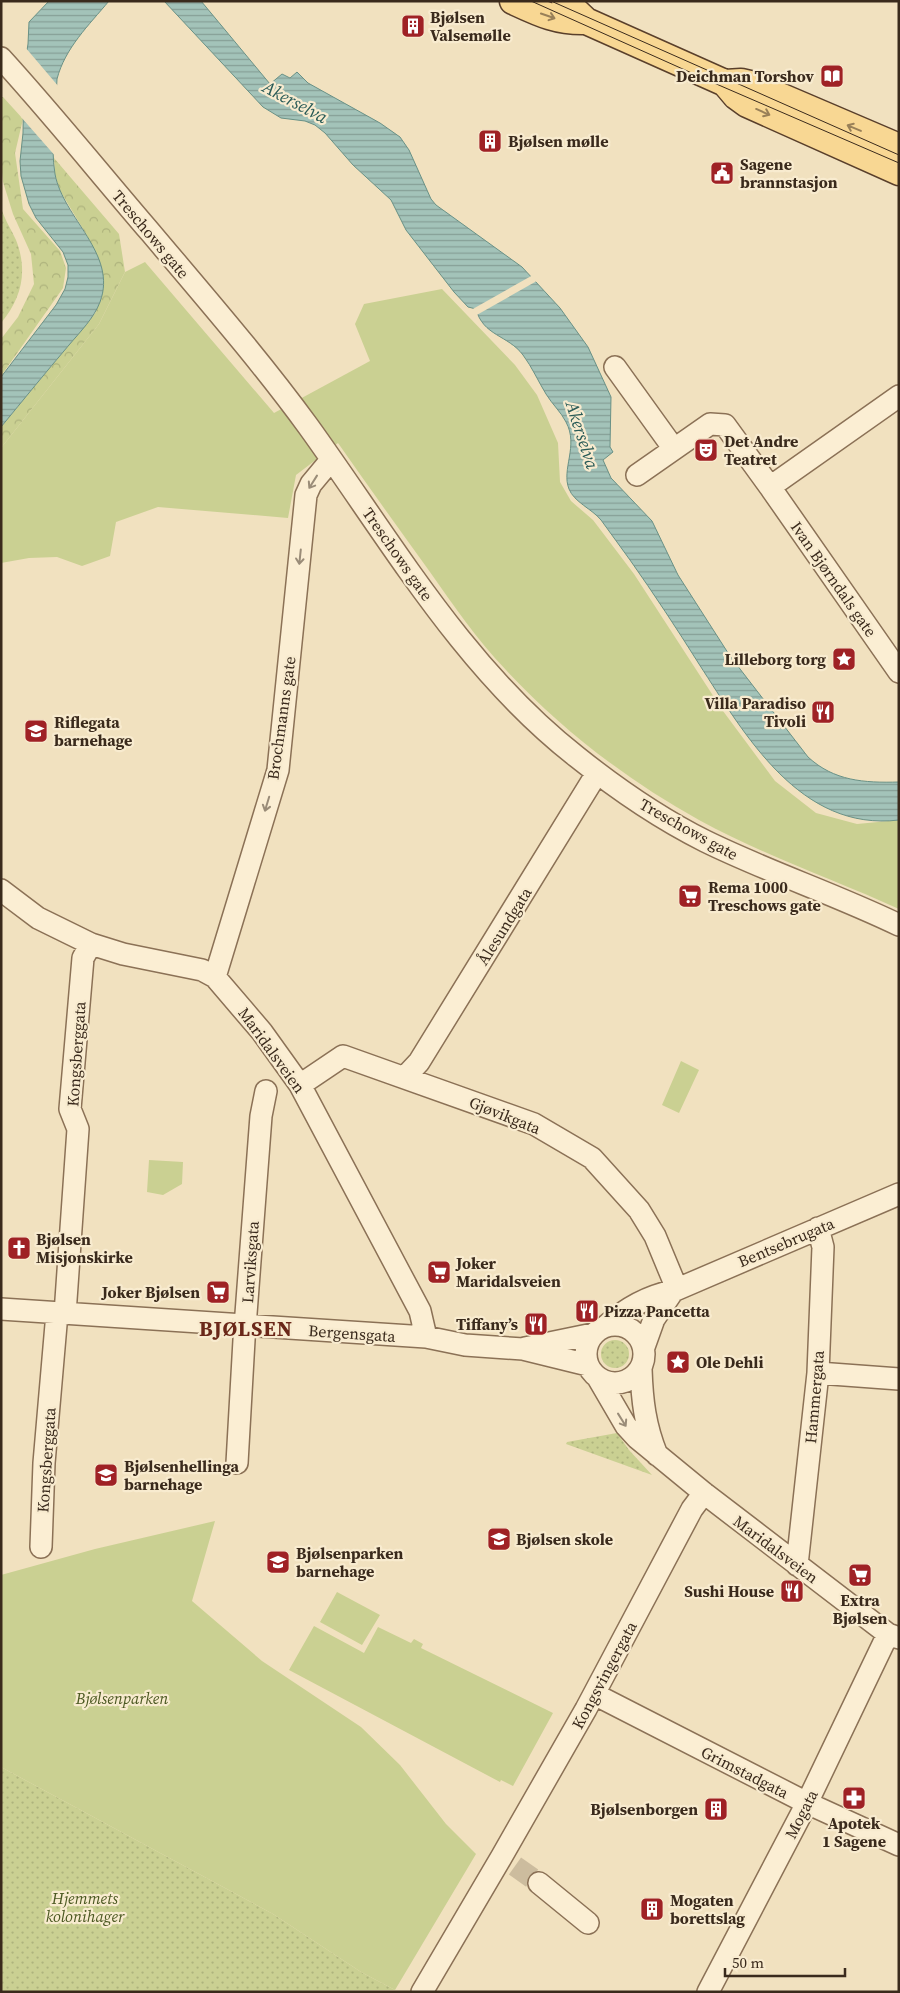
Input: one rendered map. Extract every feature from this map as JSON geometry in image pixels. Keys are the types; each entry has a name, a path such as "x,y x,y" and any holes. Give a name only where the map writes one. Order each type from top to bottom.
{"main road":[{"path":"513,1 552,18 570,22 586,21"},
{"path":"565,1 586,21 725,83 736,96 747,104 899,172"},
{"path":"725,83 740,82 754,84 899,147"}],"street":[{"name":"Treschows gate","path":"6,64 236,334 284,394 422,590 471,653 524,711 598,773 649,810 706,841 899,925"},
{"path":"615,367 674,449"},
{"path":"770,487 899,396"},
{"name":"Ivan Bjørndals gate","path":"637,475 710,424 726,425 899,672"},
{"name":"Brochmanns gate","path":"216,976 278,770 306,495 311,484 331,460"},
{"name":"Ålesundgata","path":"405,1077 424,1054 598,773"},
{"path":"1,890 38,918 91,944 123,954 202,970 216,976"},
{"name":"Kongsberggata","path":"41,1547 44,1463 61,1314 78,1129 70,1109 83,958 91,944"},
{"name":"Maridalsveien","path":"216,976 262,1032 300,1085 420,1311 426,1337"},
{"name":"Gjøvikgata","path":"300,1085 343,1056 534,1124 592,1158 639,1210 663,1252 675,1290"},
{"name":"Larviksgata","path":"237,1463 245,1325 261,1116 266,1091"},
{"name":"Bentsebrugata","path":"600,1330 622,1313 656,1294 675,1290 899,1194"},
{"name":"Hammergata","path":"797,1565 818,1373 822,1247 818,1228"},
{"path":"644,1347 638,1335 620,1325 600,1330 586,1349 593,1371 605,1382 621,1383 629,1380 644,1362 644,1347 654,1319 675,1290"},
{"name":"Bergensgata","path":"1,1309 426,1337 465,1345 523,1349 593,1371"},
{"name":"Bergensgata","path":"523,1349 600,1330"},
{"name":"Maridalsveien","path":"640,1369 642,1398 648,1434 657,1455"},
{"name":"Maridalsveien","path":"593,1371 626,1426 636,1438 797,1565 893,1636"},
{"path":"818,1373 899,1379"},
{"name":"Kongsvingergata","path":"422,1992 509,1861 594,1694 692,1509 704,1493"},
{"name":"Mogata","path":"708,1992 893,1636"},
{"name":"Grimstadgata","path":"594,1694 806,1803 899,1845"},
{"path":"540,1883 588,1923"}],"green space":[{"path":"1,97 23,119 15,153 23,209 60,251 66,268 63,288 1,376 1,339 18,317 34,284 31,254 13,214 3,182 1,163"},
{"path":"54,158 119,234 125,272 99,324 1,448 1,427 96,312 86,234 59,189 55,174"},
{"path":"1,208 20,251 22,273 21,284 14,304 1,323"},
{"path":"145,262 274,413 370,361 355,324 364,304 442,289 515,365 537,395 558,443 560,482 571,501 593,520 634,574 723,711 775,781 816,813 857,824 899,820 899,909 723,833 672,805 646,788 573,733 527,692 485,647 338,443 296,475 288,518 158,507 116,522 110,556 82,566 57,557 29,558 1,563 1,448 99,324 125,272"},
{"path":"681,1061 699,1070 679,1113 662,1105"},
{"path":"149,1160 183,1162 182,1184 163,1195 147,1192"},
{"path":"615,1340 625,1344 629,1354 625,1364 615,1368 605,1364 601,1354 605,1344"},
{"path":"617,1433 629,1450 652,1475 566,1444 567,1442"},
{"name":"Bjølsenparken","path":"215,1521 192,1601 262,1661 361,1727 400,1765 446,1824 476,1854 395,1990 361,1972 273,1914 1,1767 1,1575 95,1549"},
{"path":"337,1592 380,1615 362,1645 320,1622"},
{"path":"314,1626 364,1653 378,1627 411,1643 414,1639 423,1644 421,1648 553,1713 513,1786 501,1780 500,1782 289,1670"},
{"name":"Hjemmets kolonihager","path":"1,1767 273,1914 361,1972 395,1990 1,1992"}],"water":[{"path":"49,1 109,1 78,37 61,68 57,79 53,139 55,174 60,190 96,252 102,268 104,285 100,302 90,319 1,427 1,377 56,305 65,289 68,277 68,265 63,252 36,218 29,204 21,176 24,69 29,22"},
{"name":"Akerselva","path":"164,1 201,1 270,84 282,74 290,78 297,72 308,83 380,123 400,137 409,150 431,199 436,205 522,267 560,308 588,347 611,397 610,447 613,452 603,460 611,478 652,521 678,575 730,656 808,757 818,765 839,776 862,781 899,782 899,820 864,820 832,811 804,795 779,773 756,748 657,599 605,525 571,494 567,481 571,448 570,431 564,418 546,394 523,355 517,348 484,325 476,309 468,307 454,292 406,230 391,200 353,165 325,133 315,125 305,121 281,118 263,107"}],"pier":[{"path":"25,47 59,87 57,158 21,117 19,100"},
{"path":"533,275 538,280 475,316 474,311 471,310"}],"tunnel":[{"path":"515,1866 539,1883"}],"tram line":[{"path":"531,1 899,163"},
{"path":"551,1 899,155"}],"place":[{"name":"Bjølsen Valsemølle","path":"413,26"},
{"name":"Deichman Torshov","path":"832,76"},
{"name":"Bjølsen mølle","path":"490,141"},
{"name":"Sagene brannstasjon","path":"722,173"},
{"name":"Det Andre Teatret","path":"706,450"},
{"name":"Lilleborg torg","path":"844,659"},
{"name":"Villa Paradiso Tivoli","path":"823,712"},
{"name":"Riflegata barnehage","path":"36,731"},
{"name":"Rema 1000 Treschows gate","path":"690,896"},
{"name":"Bjølsen Misjonskirke","path":"19,1248"},
{"name":"Joker Maridalsveien","path":"439,1272"},
{"name":"Joker Bjølsen","path":"218,1292"},
{"name":"Pizza Pancetta","path":"587,1311"},
{"name":"Tiffany’s","path":"536,1324"},
{"name":"Ole Dehli","path":"678,1362"},
{"name":"Bjølsenhellinga barnehage","path":"106,1475"},
{"name":"Bjølsen skole","path":"499,1539"},
{"name":"Bjølsenparken barnehage","path":"278,1562"},
{"name":"Extra Bjølsen","path":"860,1575"},
{"name":"Sushi House","path":"792,1591"},
{"name":"Apotek 1 Sagene","path":"854,1798"},
{"name":"Bjølsenborgen","path":"716,1809"},
{"name":"Mogaten borettslag","path":"652,1909"}],"district":[{"name":"BJØLSEN","path":"246,1329"}]}
